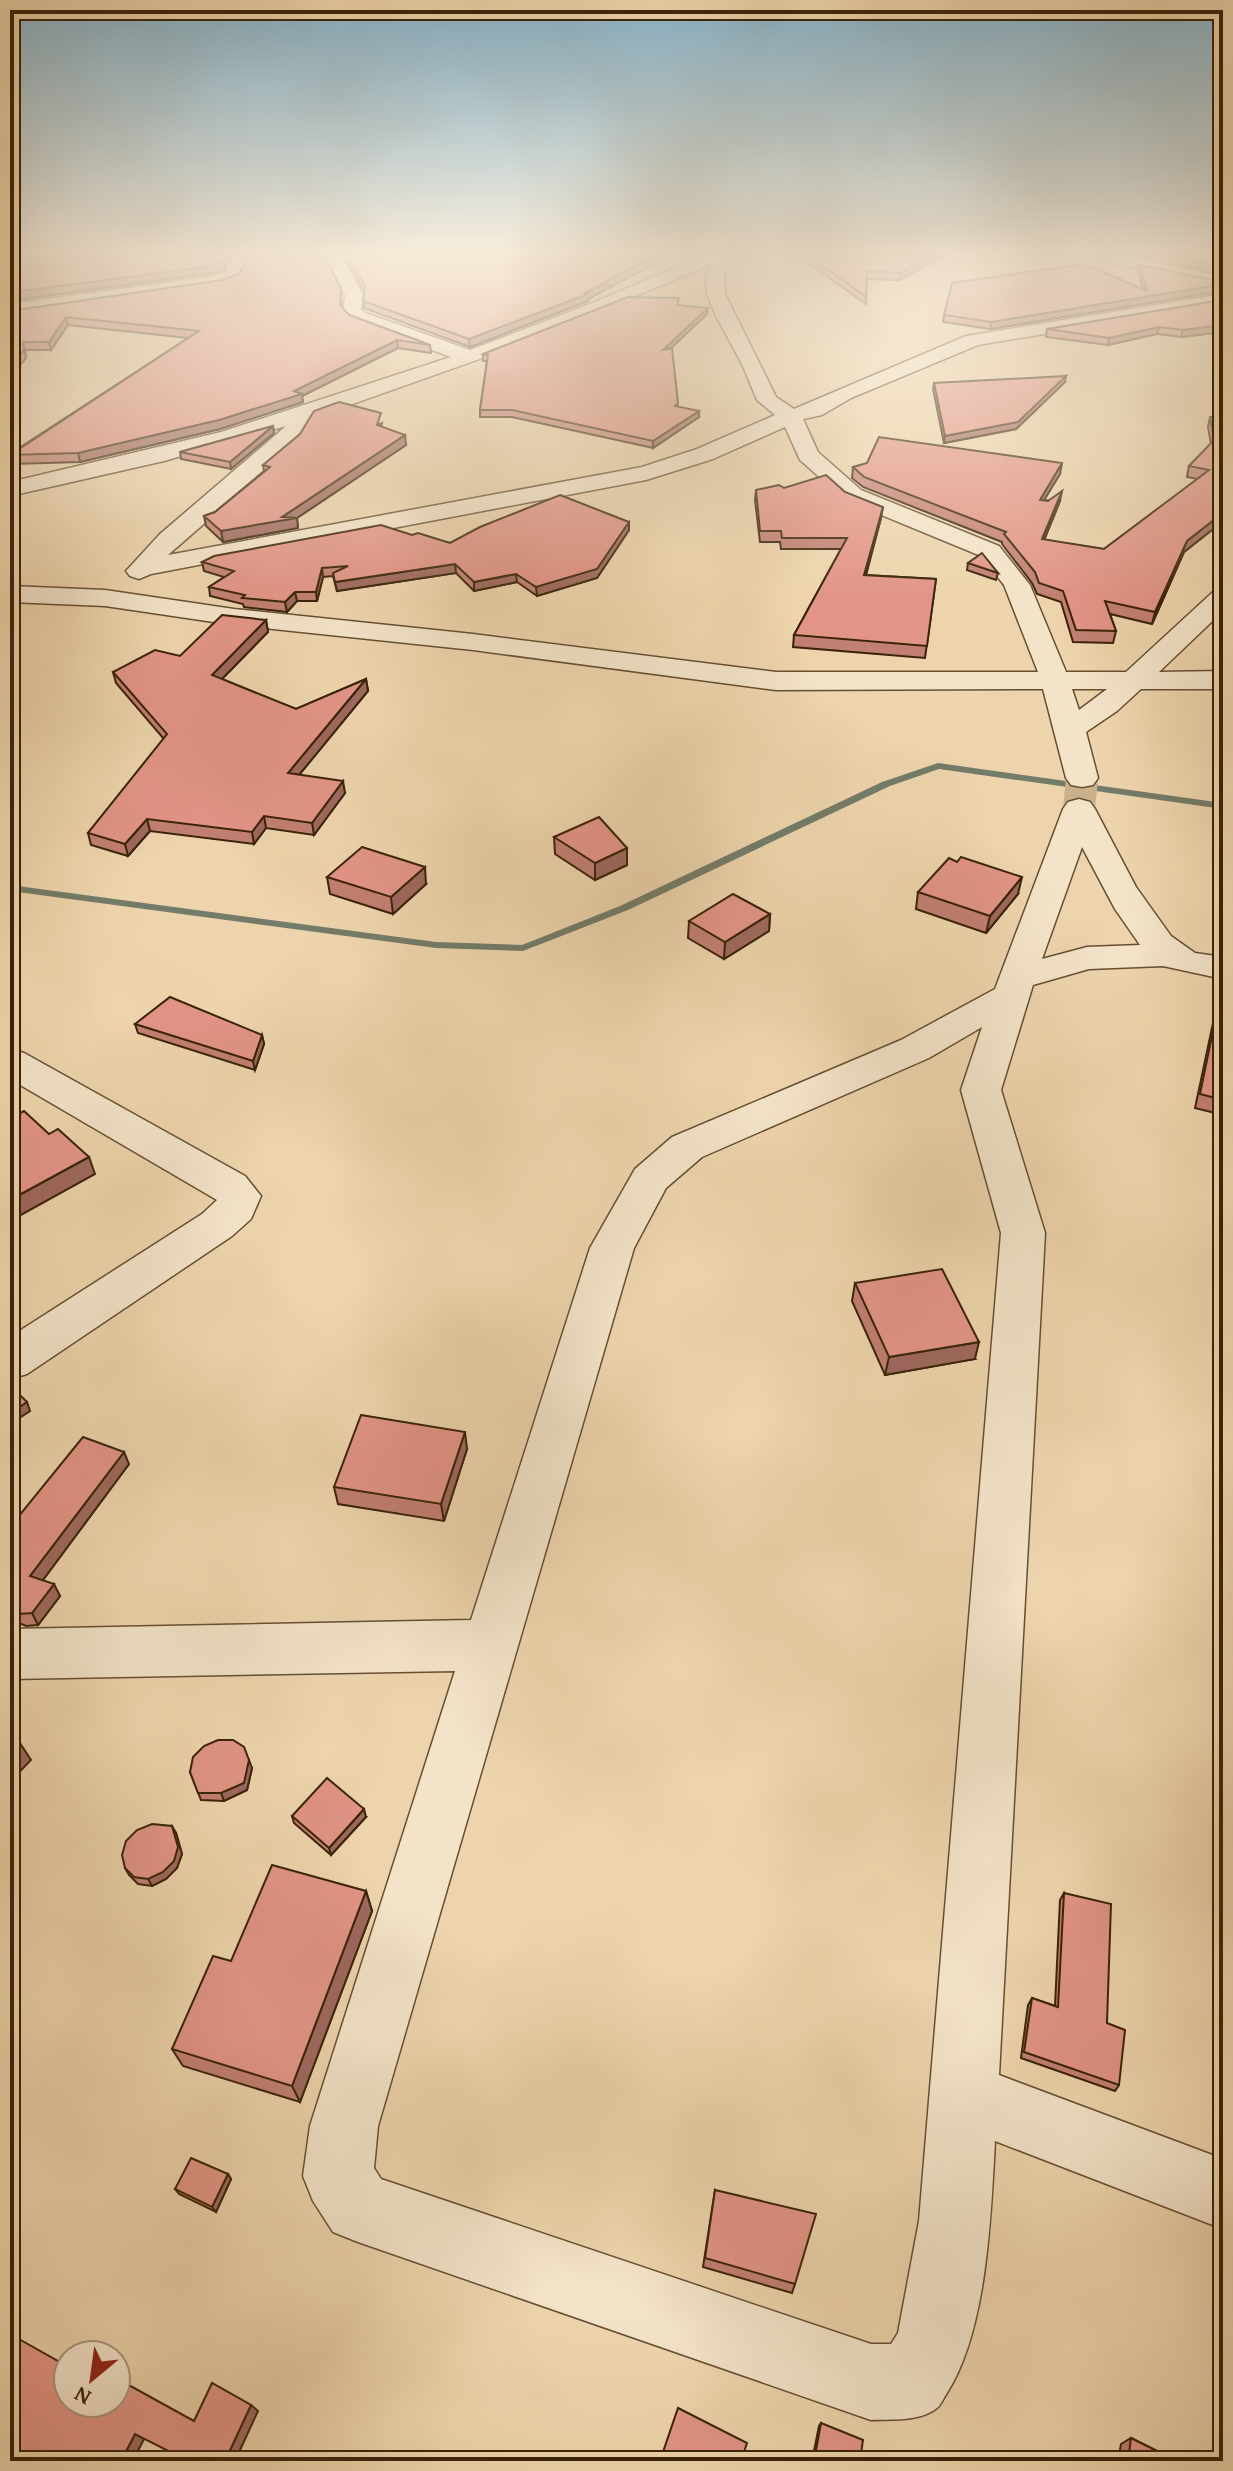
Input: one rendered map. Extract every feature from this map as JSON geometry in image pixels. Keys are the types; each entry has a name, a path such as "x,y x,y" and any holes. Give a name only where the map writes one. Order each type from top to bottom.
{"street":[{"path":"10,489 101,469 304,415 427,370"},
{"path":"755,370 767,400 791,416 808,455 853,495 990,551 1002,560 1018,585 1053,678 1082,778"},
{"path":"145,567 630,477 705,454 791,416 814,410 901,370"},
{"path":"105,598 145,567 179,529 291,436 304,415"},
{"path":"10,594 105,598 234,617 473,642 719,676 816,683 1053,678 1223,680"},
{"path":"10,623 60,596"},
{"path":"1070,729 1107,705 1223,597"},
{"path":"1170,955 1087,958 1014,987 915,1049 687,1147 650,1179 612,1248 344,2126 338,2176 358,2207 871,2382 911,2381 933,2347 955,2221 1023,1233 981,1090 1014,987 1079,809 1114,879 1157,943 1170,955 1190,964 1223,968"},
{"path":"10,1062 230,1187 240,1196 236,1208 217,1225 10,1361"},
{"path":"10,1654 490,1645"},
{"path":"963,2095 1223,2194"}],"building":[{"path":"139,370 336,370 294,391 302,394 219,420 78,453 10,455"},
{"path":"486,370 674,370 678,403 675,406 699,411 653,441 512,410 480,410"},
{"path":"1066,376 1018,422 945,436 934,383"},
{"path":"339,402 381,413 377,425 405,435 282,517 297,518 221,531 204,516 215,512 270,467 263,465 300,434 314,411"},
{"path":"1210,417 1223,417 1223,516 1220,515 1187,541 1155,612 1105,601 1116,631 1076,630 1063,591 1039,583 1035,572 1004,534 1006,532 864,477 853,467 867,463 879,437 1062,463 1040,500 1048,501 1062,491 1042,539 1104,549 1209,470 1189,466 1214,440"},
{"path":"273,426 230,462 180,452"},
{"path":"826,475 845,492 883,507 864,575 936,579 927,646 794,635 847,538 782,538 781,531 760,531 756,490 779,485 784,488"},
{"path":"560,495 629,522 597,569 536,587 516,574 474,582 455,564 335,582 333,573 348,566 322,568 316,592 295,592 285,602 242,598 245,595 209,587 234,571 202,562 214,556 381,525 450,543 480,527"},
{"path":"982,553 998,573 968,563"},
{"path":"222,615 266,620 212,675 296,709 366,679 288,773 343,781 312,823 264,816 252,832 147,819 125,844 88,833 167,734 113,672 155,650 180,656"},
{"path":"599,817 627,848 595,863 554,837"},
{"path":"362,847 425,867 391,897 327,877"},
{"path":"961,857 1022,877 990,916 918,892 949,858 957,862"},
{"path":"733,894 770,914 725,942 689,921"},
{"path":"1223,982 1223,1100 1200,1094"},
{"path":"170,997 262,1035 253,1061 135,1024"},
{"path":"24,1111 49,1134 58,1129 89,1157 10,1200 10,1118"},
{"path":"942,1269 979,1342 889,1357 855,1283"},
{"path":"10,1385 27,1402 10,1413"},
{"path":"361,1415 465,1432 441,1504 334,1487"},
{"path":"83,1437 124,1452 30,1576 54,1584 32,1613 19,1614 10,1610 10,1527"},
{"path":"10,1734 18,1740 10,1749"},
{"path":"218,1740 233,1740 244,1747 249,1760 244,1783 221,1793 198,1793 190,1772 193,1757 204,1746"},
{"path":"327,1778 364,1809 329,1848 292,1816"},
{"path":"152,1824 172,1826 178,1847 174,1861 163,1872 148,1879 134,1877 125,1868 122,1855 126,1841 137,1830"},
{"path":"272,1865 366,1891 292,2086 172,2049 213,1956 231,1961"},
{"path":"1064,1893 1111,1904 1107,2023 1125,2030 1119,2085 1024,2052 1032,1998 1058,2007"},
{"path":"191,2158 228,2174 212,2207 175,2189"},
{"path":"715,2190 816,2214 795,2284 705,2258"},
{"path":"10,2334 52,2358 52,2419 132,2419 132,2387 194,2421 212,2383 251,2405 225,2461 188,2461 135,2434 121,2461 10,2461"},
{"path":"678,2408 747,2443 741,2461 673,2461 662,2455"},
{"path":"821,2423 863,2440 860,2461 814,2461"},
{"path":"1131,2438 1177,2461 1128,2461"}],"waterway":[{"path":"10,888 436,945 523,948 624,908 886,784 938,766 1223,806"}],"tunnel":[{"path":"1079,809 1082,778"}]}
